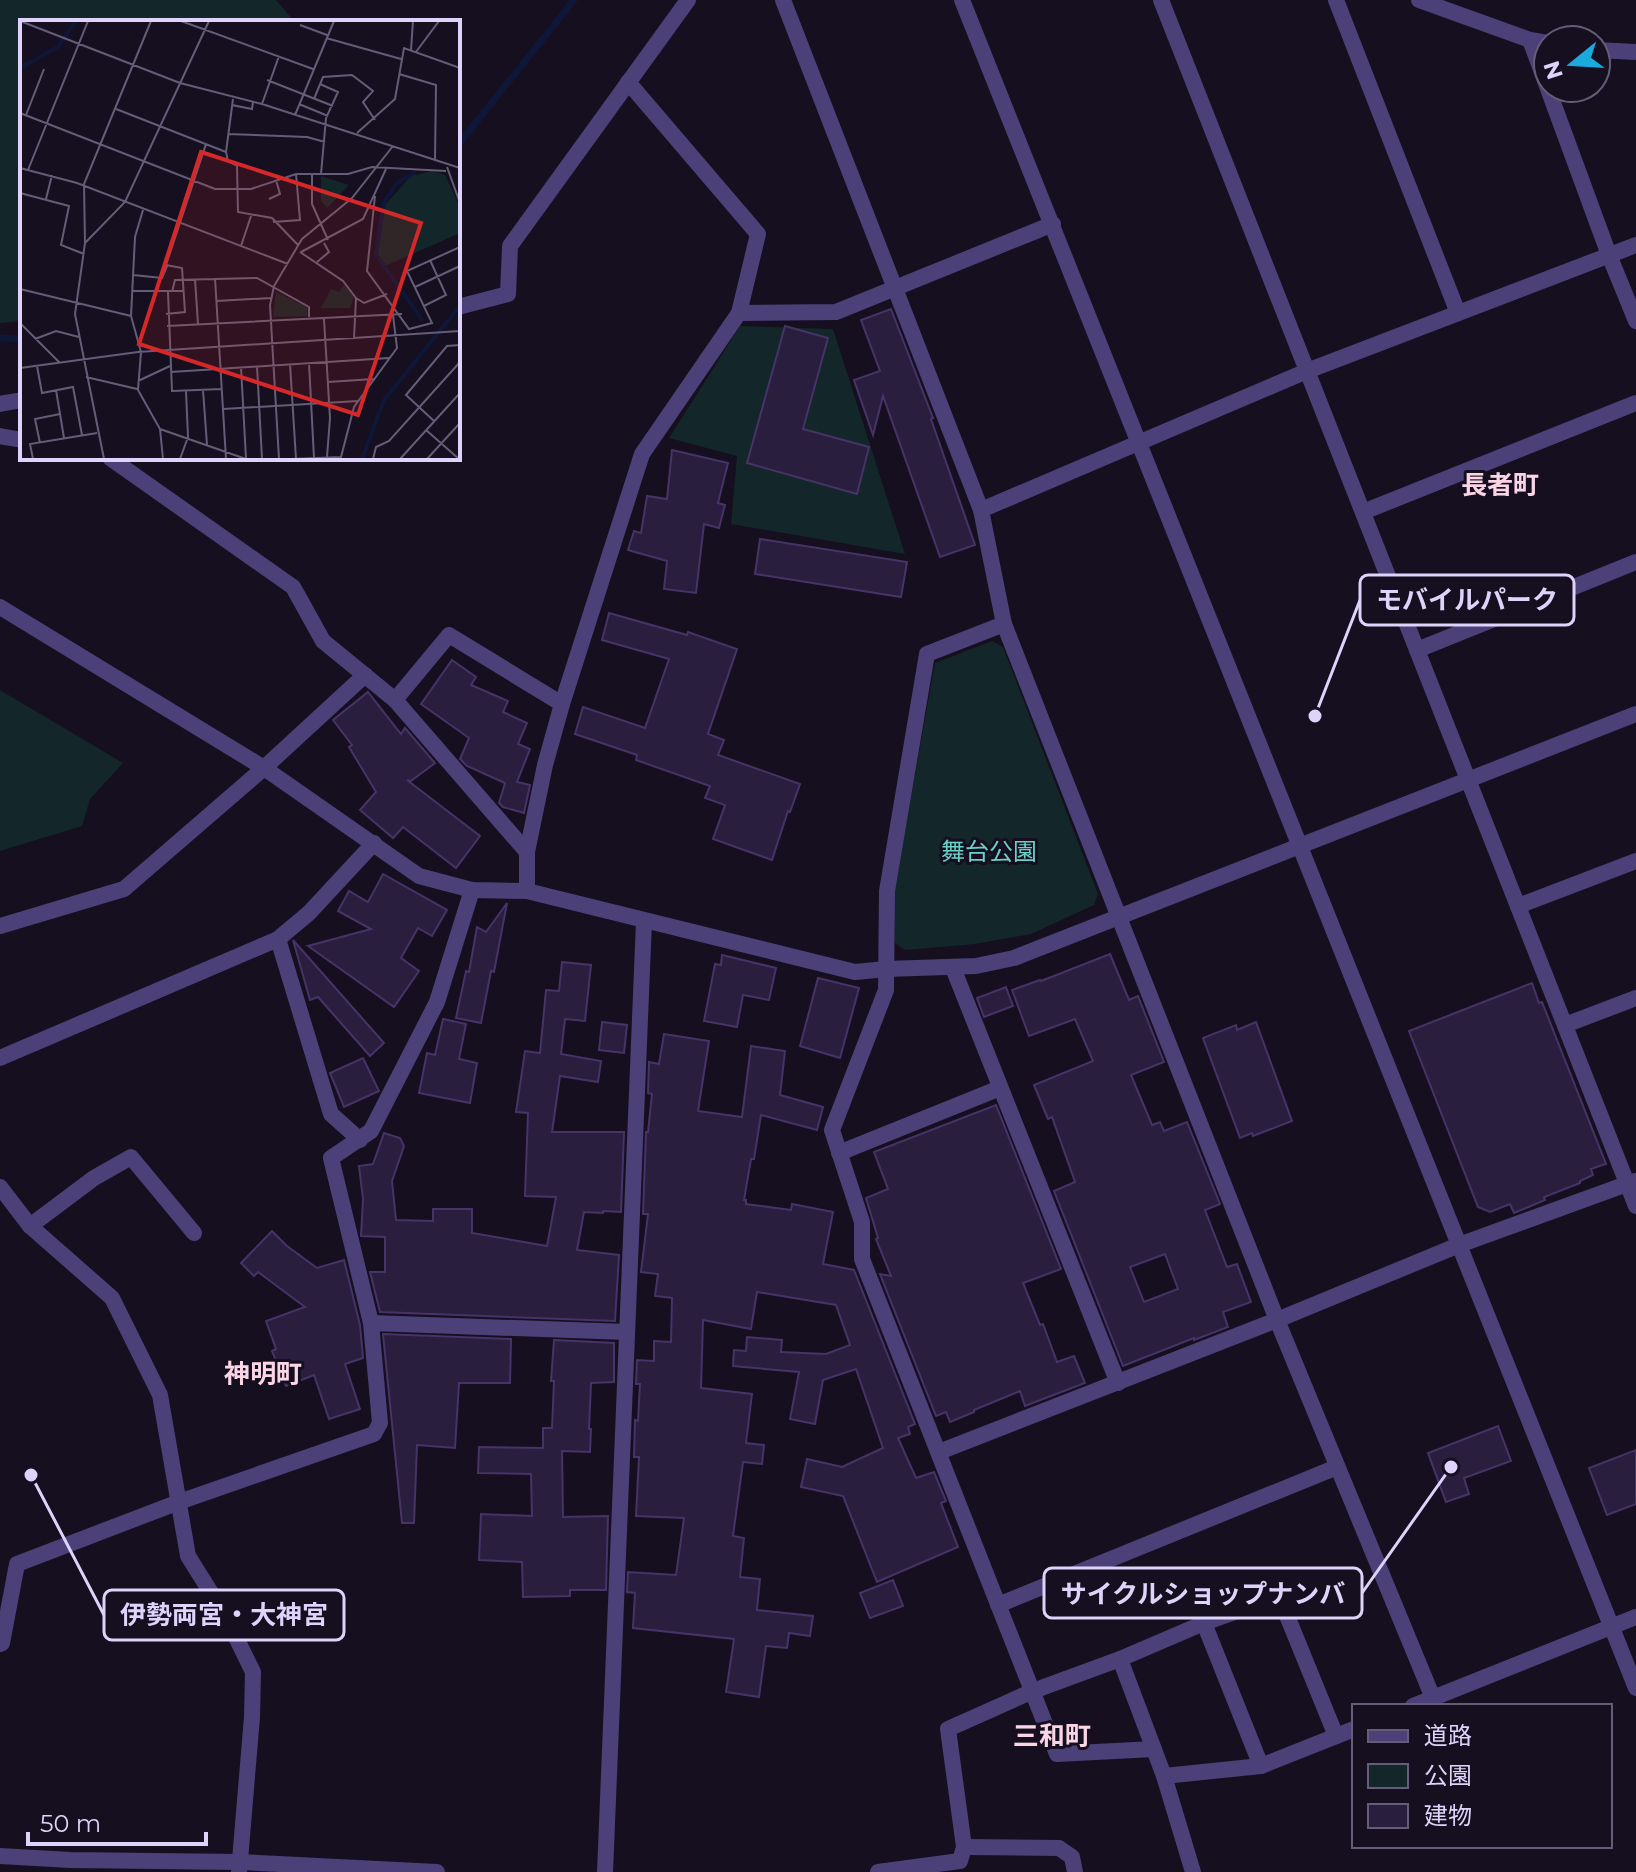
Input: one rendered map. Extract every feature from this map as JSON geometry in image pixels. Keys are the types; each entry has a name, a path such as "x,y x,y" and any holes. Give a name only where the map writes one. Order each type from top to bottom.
{"street":[{"path":"460,306 508,294 510,246 688,0"},
{"path":"783,0 981,510 1004,624 1277,1320 1433,1698"},
{"path":"962,0 1636,1688"},
{"path":"1161,0 1565,1025 1632,1182 1636,1206"},
{"path":"1336,0 1458,313"},
{"path":"1419,0 1530,40 1636,321"},
{"path":"1612,51 1636,52"},
{"path":"527,891 527,852 545,765 642,454 739,313 758,234 628,82"},
{"path":"739,313 836,312 1053,224"},
{"path":"981,510 1307,371 1636,245"},
{"path":"0,404 20,400"},
{"path":"1363,512 1636,403"},
{"path":"0,436 20,440"},
{"path":"113,460 293,587 323,641 395,700 527,852"},
{"path":"1417,650 1636,562"},
{"path":"0,607 264,768 419,876 472,890 527,891 855,972 976,966 1014,958 1636,714"},
{"path":"1004,624 927,654 887,891 886,990 832,1130 862,1222 862,1259 1057,1754 1154,1749"},
{"path":"395,700 449,635 562,704"},
{"path":"0,926 124,889 264,768 365,675"},
{"path":"0,1058 278,939 309,913 374,843"},
{"path":"1518,906 1636,861"},
{"path":"0,1644 17,1564 179,1502 374,1434 380,1423 371,1323 331,1158 371,1131 437,1002 472,890"},
{"path":"605,1872 644,921"},
{"path":"278,939 331,1114 360,1140"},
{"path":"953,968 1118,1383"},
{"path":"1565,1025 1636,998"},
{"path":"839,1153 1000,1088"},
{"path":"30,1226 94,1178 131,1157 194,1233"},
{"path":"939,1452 1459,1245 1632,1182"},
{"path":"0,1187 30,1226 112,1298 160,1395 188,1556 225,1615 253,1672 240,1867"},
{"path":"371,1323 627,1332"},
{"path":"998,1605 1337,1467"},
{"path":"878,1872 960,1861 964,1847 948,1729 1033,1691 1279,1596 1336,1736"},
{"path":"1418,1704 1636,1617"},
{"path":"1204,1623 1261,1766"},
{"path":"1120,1659 1164,1776 1193,1872"},
{"path":"1164,1776 1261,1766 1352,1730"},
{"path":"964,1847 1059,1848 1072,1857 1075,1872"},
{"path":"0,1856 437,1872"}],"green space":[{"path":"0,0 276,0 293,20 20,20 20,321 0,323"},
{"path":"740,326 833,329 905,554 731,524 737,456 669,438"},
{"name":"舞台公園","path":"992,641 1003,647 1098,894 1094,905 1031,934 975,944 905,950 895,943 894,892 935,663"},
{"path":"0,690 123,763 90,799 82,826 0,851"}],"building":[{"path":"891,309 933,418 975,545 940,557 883,396 873,435 854,380 880,371 861,320"},
{"path":"785,326 828,338 803,429 869,447 857,494 747,463"},
{"path":"672,450 728,463 718,503 725,505 719,528 704,524 696,593 664,589 667,561 628,550 634,531 641,533 647,496 667,499"},
{"path":"760,539 907,562 901,597 755,574"},
{"path":"609,613 687,635 688,632 737,649 708,734 724,740 718,755 800,784 772,860 713,839 725,805 705,798 710,786 636,760 637,755 575,734 583,707 645,728 669,659 602,640"},
{"path":"452,660 476,677 471,685 508,701 503,712 527,723 518,744 530,749 517,782 530,785 524,813 499,803 505,783 467,766 460,759 469,738 421,704"},
{"path":"368,692 401,734 405,728 435,763 411,781 407,780 480,836 456,868 403,827 393,838 360,810 376,792 349,747 352,745 333,720"},
{"path":"383,874 447,910 432,936 418,928 401,958 419,971 394,1007 308,946 371,929 338,911 349,891 368,902"},
{"path":"507,903 481,1023 456,1018 477,927 486,932"},
{"path":"293,940 384,1043 370,1056 318,997 310,1000"},
{"path":"1110,954 1129,1000 1138,996 1164,1062 1131,1075 1152,1125 1160,1122 1164,1131 1187,1122 1220,1204 1205,1210 1227,1267 1237,1264 1251,1302 1223,1312 1228,1327 1123,1366 1054,1191 1075,1182 1052,1117 1048,1119 1034,1085 1093,1061 1075,1019 1029,1036 1012,990","holes":["1165,1254 1178,1289 1144,1302 1130,1267"]},
{"path":"722,955 776,968 769,1000 743,995 737,1027 704,1021 715,964 721,965"},
{"path":"562,962 591,965 585,1021 565,1019 561,1054 601,1061 598,1082 560,1076 552,1132 624,1132 621,1212 584,1212 577,1250 619,1255 615,1321 380,1312 370,1272 385,1272 385,1237 361,1236 363,1199 359,1166 373,1164 384,1133 400,1138 404,1146 392,1181 396,1220 433,1221 433,1209 472,1209 472,1233 547,1246 556,1197 525,1196 528,1113 516,1112 525,1051 540,1053 546,990 559,991"},
{"path":"818,978 859,988 840,1058 800,1046"},
{"path":"1532,983 1606,1164 1591,1169 1593,1175 1580,1183 1514,1213 1510,1204 1490,1212 1478,1207 1409,1031"},
{"path":"1006,987 1013,1006 984,1017 977,998"},
{"path":"443,1019 466,1024 459,1059 477,1063 470,1103 419,1093 427,1053 435,1055"},
{"path":"602,1022 627,1025 624,1053 599,1050"},
{"path":"1256,1022 1292,1121 1240,1138 1203,1038 1236,1025 1237,1030"},
{"path":"664,1034 709,1041 698,1111 742,1117 751,1046 785,1051 780,1095 823,1107 817,1130 761,1115 744,1200 746,1204 791,1210 792,1204 833,1212 823,1264 854,1270 915,1424 908,1427 910,1434 898,1438 916,1478 934,1472 946,1501 941,1503 958,1547 877,1582 843,1496 801,1487 807,1459 842,1467 883,1448 856,1369 823,1380 815,1424 790,1419 799,1372 733,1366 734,1350 746,1351 747,1337 782,1340 781,1352 826,1354 850,1345 836,1305 757,1292 751,1329 703,1320 701,1388 752,1394 746,1443 764,1445 762,1464 743,1462 733,1536 744,1538 740,1577 760,1579 757,1610 813,1616 810,1636 789,1633 787,1648 766,1646 759,1697 726,1692 734,1639 633,1628 635,1593 627,1592 628,1572 676,1575 684,1518 636,1516 639,1457 634,1457 635,1420 638,1421 640,1384 636,1384 637,1360 654,1361 654,1341 671,1342 672,1298 655,1296 658,1274 641,1272 648,1214 643,1214 646,1132 652,1094 648,1093 649,1062 659,1064"},
{"path":"363,1058 379,1091 344,1107 330,1073"},
{"path":"996,1105 1061,1269 1023,1283 1057,1362 1074,1356 1085,1383 1025,1406 1020,1391 950,1422 946,1412 936,1416 880,1274 891,1276 876,1239 866,1198 888,1189 874,1152"},
{"path":"272,1231 317,1268 344,1260 360,1325 363,1358 345,1364 360,1409 329,1419 314,1375 286,1386 272,1351 276,1349 266,1321 305,1307 258,1272 254,1276 241,1263"},
{"path":"383,1334 511,1339 510,1383 459,1383 455,1448 417,1445 414,1523 402,1523"},
{"path":"554,1340 614,1343 614,1382 591,1383 590,1452 562,1451 563,1517 608,1516 606,1590 570,1590 570,1596 523,1597 522,1562 479,1560 481,1514 532,1516 531,1474 478,1473 479,1447 543,1448 543,1428 552,1428"},
{"path":"1498,1426 1511,1461 1464,1478 1469,1494 1446,1502 1428,1453"},
{"path":"1636,1450 1636,1504 1607,1515 1589,1468"},
{"path":"893,1580 903,1606 870,1618 860,1593"}],"waterway":[{"path":"460,142 574,0"},
{"path":"0,338 20,339"}],"place":[{"name":"モバイルパーク","path":"1315,716"},
{"name":"サイクルショップナンバ","path":"1451,1467"},
{"name":"伊勢両宮・大神宮","path":"31,1475"}],"district":[{"name":"長者町","path":"1500,485"},
{"name":"神明町","path":"263,1374"},
{"name":"三和町","path":"1052,1736"}]}
